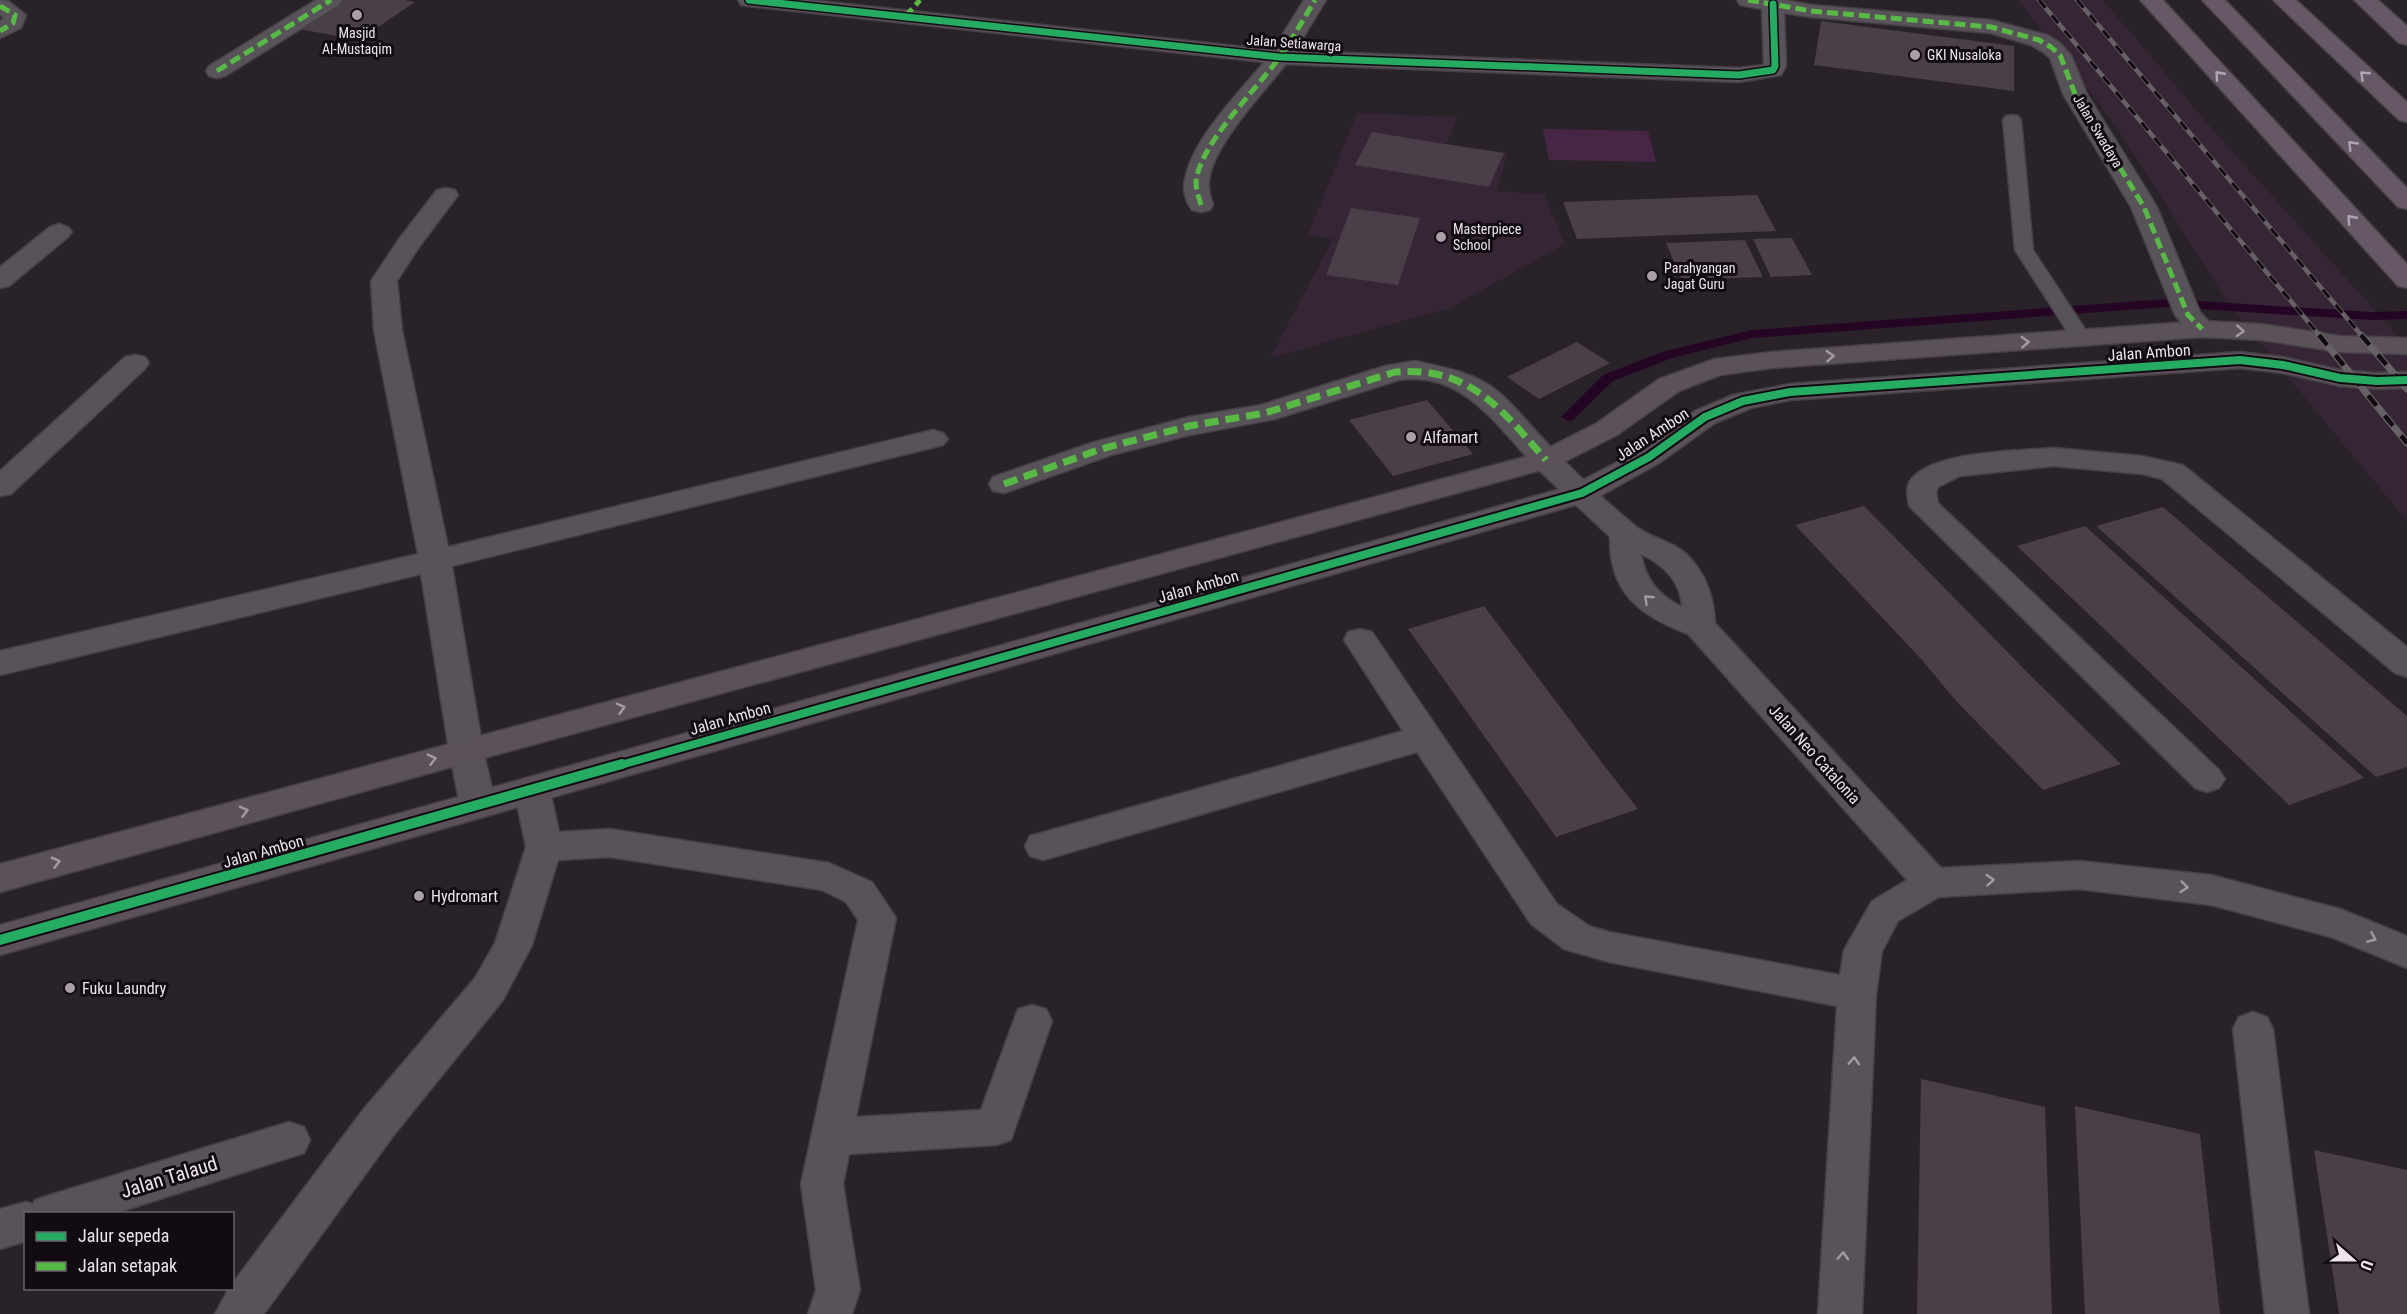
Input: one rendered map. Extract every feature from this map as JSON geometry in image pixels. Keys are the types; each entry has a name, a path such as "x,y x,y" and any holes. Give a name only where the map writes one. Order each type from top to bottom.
{"highway":[{"path":"2213,0 2407,202"},
{"path":"2284,0 2407,115"},
{"path":"2365,0 2407,38"},
{"path":"2156,5 2399,271"}],"street":[{"path":"216,71 331,0"},
{"name":"Jalan Setiawarga","path":"749,0 1279,57 1739,75 1765,73 1773,70 1775,66 1773,4"},
{"path":"905,17 920,0"},
{"path":"1201,205 1196,191 1198,177 1207,157 1220,135 1279,57 1315,0"},
{"name":"Jalan Swadaya","path":"1748,0 1869,18 1991,27 2039,40 2051,47 2060,55 2075,94 2144,207 2190,313"},
{"path":"0,6 15,15 14,23 0,31"},
{"path":"446,195 408,244 384,280 388,330 435,560 466,750 478,806"},
{"path":"0,280 58,232"},
{"name":"Jalan Ambon","path":"0,878 466,750 1546,460 1607,429 1669,385 1715,368 1772,360 2075,329 2190,313 2261,332 2340,344 2407,346"},
{"name":"Jalan Ambon","path":"0,940 1582,493 1649,458 1705,417 1743,401 1790,392 2240,360 2283,365 2340,378 2377,381 2407,380"},
{"path":"0,487 135,363"},
{"path":"1004,484 1101,449 1189,426 1265,413 1395,372 1415,369 1443,375 1464,383 1486,396 1546,460 1625,534 1663,552 1680,566 1691,582 1698,601 1699,626"},
{"path":"0,663 933,439"},
{"path":"2207,779 1924,506 1921,493 1925,482 1953,467 2054,458 2142,465 2172,472 2407,665"},
{"name":"Jalan Neo Catalonia","path":"1625,534 1623,553 1634,585 1649,602 1669,616 1699,626 1932,883"},
{"path":"1360,640 1544,914 1577,938 1609,947 1857,994"},
{"path":"1043,846 1426,737"},
{"path":"237,1314 378,1123 489,989 513,945 544,847 532,790"},
{"path":"544,847 610,843 829,877 859,892 877,918 822,1184 838,1290 830,1314"},
{"path":"1840,1314 1857,994 1863,950 1885,911 1932,883 2079,875 2211,890 2340,924 2407,953"},
{"path":"831,1137 996,1127 1032,1021"},
{"path":"2253,1029 2287,1314"},
{"name":"Jalan Talaud","path":"56,1212 289,1140"},
{"path":"0,1229 24,1222"}],"lane":[{"path":"2012,120 2024,250 2075,329"}],"shaded area":[{"path":"2018,0 2103,0 2214,131 2407,346 2407,521 2232,309 2116,126"},
{"name":"Masterpiece School","path":"1357,113 1458,117 1446,144 1508,153 1496,191 1544,194 1565,244 1450,308 1270,358 1333,239 1308,235"},
{"path":"1543,129 1648,131 1656,162 1549,160"}],"building":[{"name":"Masjid Al-Mustaqim","path":"342,0 415,2 359,40 299,29"},
{"name":"GKI Nusaloka","path":"1821,21 2014,46 2014,91 1814,65"},
{"path":"1372,132 1504,153 1489,187 1355,165"},
{"path":"1757,195 1776,231 1577,239 1563,202"},
{"path":"1351,208 1420,218 1398,285 1326,275"},
{"path":"1792,238 1812,275 1771,277 1753,239"},
{"path":"1745,240 1763,277 1682,280 1666,243"},
{"path":"1577,342 1610,363 1539,399 1507,377"},
{"name":"Alfamart","path":"1427,400 1473,454 1393,476 1349,420"},
{"path":"1864,506 2121,764 2043,790 1957,702 1922,660 1795,525"},
{"path":"2163,507 2407,716 2407,767 2376,777 2096,526"},
{"path":"2085,526 2364,778 2289,805 2017,546"},
{"path":"1484,606 1638,809 1556,837 1408,629"},
{"path":"1921,1079 2045,1107 2052,1314 1917,1314"},
{"path":"2075,1106 2200,1134 2220,1314 2085,1314"},
{"path":"2314,1150 2407,1170 2407,1314 2339,1314"}],"waterway":[{"path":"1568,417 1608,378 1667,355 1752,334 2167,303 2371,316 2407,315"}],"railway":[{"path":"2039,0 2320,336"},
{"path":"2077,0 2362,336"},
{"path":"2319,335 2407,443"},
{"path":"2361,335 2407,389"}],"marked path":[{"path":"217,71 331,0"},
{"path":"905,17 920,0"},
{"path":"1201,205 1197,178 1210,148 1278,59 1315,0"},
{"path":"1748,0 1811,11 1991,27 2039,40 2051,47 2060,55 2075,94 2144,207 2188,315 2202,329"},
{"path":"0,6 15,15 13,23 0,31"},
{"path":"1004,484 1101,449 1189,426 1265,413 1395,372 1407,371 1443,375 1476,389 1502,410 1546,460"}],"cycle path":[{"path":"749,0 1279,57 1739,75 1773,70 1775,66 1773,4"},
{"path":"0,940 1582,493 1649,457 1705,417 1743,401 1790,392 2240,360 2283,365 2340,378 2377,381 2407,380"}],"place":[{"name":"Masjid Al-Mustaqim","path":"357,15"},
{"name":"GKI Nusaloka","path":"1915,55"},
{"name":"Masterpiece School","path":"1441,237"},
{"name":"Parahyangan Jagat Guru","path":"1652,276"},
{"name":"Alfamart","path":"1411,437"},
{"name":"Hydromart","path":"419,896"},
{"name":"Fuku Laundry","path":"70,988"}]}
